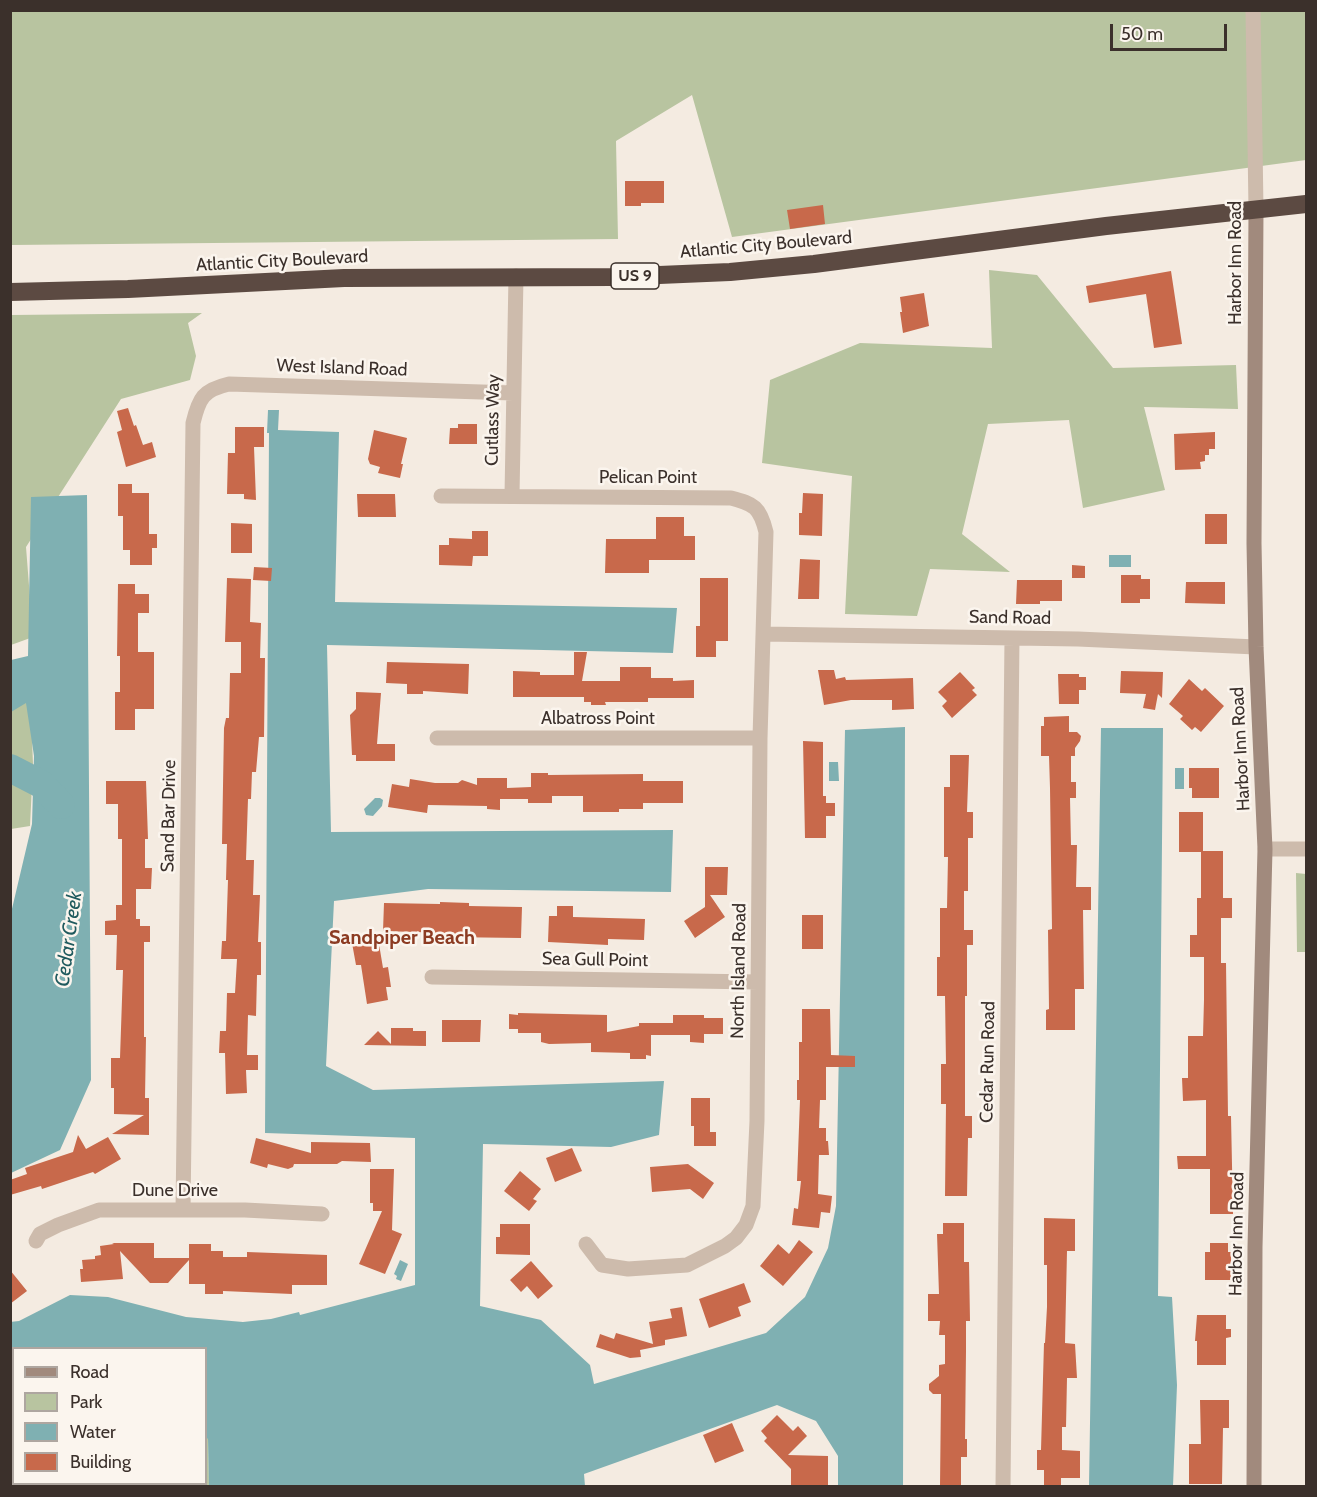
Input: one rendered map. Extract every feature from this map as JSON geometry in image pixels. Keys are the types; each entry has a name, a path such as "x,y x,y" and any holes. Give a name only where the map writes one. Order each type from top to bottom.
{"highway":[{"name":"Atlantic City Boulevard","path":"10,292 128,289 344,278 612,277 730,272 873,257 1073,230 1306,204"}],"main road":[{"name":"Harbor Inn Road","path":"1254,1486 1255,1247 1265,849 1254,543 1256,210"}],"street":[{"name":"Harbor Inn Road","path":"1253,10 1256,210"},
{"name":"Cutlass Way","path":"512,495 516,276"},
{"name":"West Island Road","path":"193,423 197,406 204,394 213,388 229,384 513,393"},
{"name":"Sand Bar Drive","path":"183,1210 193,423"},
{"path":"441,496 512,495"},
{"name":"Pelican Point","path":"512,495 731,498 751,503 762,516 766,532"},
{"name":"North Island Road","path":"586,1244 602,1265 628,1269 687,1265 725,1246 746,1225 753,1206 757,1121 760,738 766,532"},
{"name":"Sand Road","path":"763,634 1078,639 1256,647"},
{"name":"Cedar Run Road","path":"1003,1486 1012,638"},
{"name":"Albatross Point","path":"437,738 760,738"},
{"path":"1265,849 1306,849"},
{"name":"Sea Gull Point","path":"432,977 758,982"},
{"name":"Dune Drive","path":"36,1241 40,1234 58,1225 99,1210 322,1214"}],"green space":[{"path":"10,11 1306,11 1306,160 732,237 692,95 616,141 618,239 11,245"},
{"path":"989,270 1037,275 1113,368 1236,365 1238,409 1144,407 1165,490 1083,508 1069,420 988,424 962,534 1010,572 930,569 917,616 845,614 852,476 762,463 770,380 860,343 992,348"},
{"path":"202,313 188,323 196,356 190,380 121,399 26,547 33,637 11,645 11,315"},
{"path":"30,691 33,764 30,826 11,829 11,709"},
{"path":"1296,873 1306,874 1306,952 1297,952"},
{"path":"12,1390 12,1485 207,1485 207,1438 209,1486 11,1486 10,1392"}],"water":[{"path":"268,410 279,410 278,430 339,432 335,602 677,608 673,653 327,645 331,832 673,830 671,892 428,889 334,901 326,1066 373,1090 664,1081 659,1135 611,1147 483,1144 480,1306 541,1320 590,1365 594,1384 766,1333 805,1297 828,1248 836,1206 845,730 905,727 903,1486 838,1486 838,1456 816,1421 777,1405 584,1474 585,1486 209,1486 207,1347 12,1347 11,1392 10,1322 19,1321 70,1295 108,1297 186,1317 243,1322 271,1319 299,1312 300,1315 415,1285 415,1138 265,1133 269,433 267,433"},
{"path":"87,495 91,1080 60,1150 11,1173 11,913 32,824 34,756 26,703 11,712 11,660 28,656 31,497"},
{"path":"1109,555 1131,555 1131,567 1109,567"},
{"path":"1101,728 1163,728 1158,1296 1172,1297 1177,1385 1173,1486 1089,1486"},
{"path":"829,762 838,762 839,781 829,781"},
{"path":"1175,768 1184,768 1184,789 1175,789"},
{"path":"375,798 383,800 382,806 373,816 366,815 364,809"},
{"path":"400,1260 408,1264 401,1281 396,1279 397,1276 394,1274"}],"building":[{"path":"625,181 664,181 664,203 625,206"},
{"path":"823,205 825,224 790,229 787,210"},
{"path":"1171,271 1182,344 1154,348 1146,294 1089,303 1086,286"},
{"path":"924,293 929,326 903,333 900,297"},
{"path":"128,408 143,445 152,442 156,457 126,467 117,432 122,430 117,411"},
{"path":"458,424 477,424 477,444 449,444 450,428 458,428"},
{"path":"235,427 264,427 264,447 254,447 256,500 244,499 244,494 227,494 228,453 235,453"},
{"path":"374,430 407,438 400,478 378,473 380,467 370,464 368,459"},
{"path":"1215,432 1215,449 1209,449 1209,455 1205,455 1205,461 1200,462 1201,469 1175,470 1174,434"},
{"path":"118,484 132,484 132,493 149,493 149,534 157,534 157,548 152,548 152,565 130,565 130,550 123,550 123,516 118,516"},
{"path":"803,493 823,494 822,536 799,535 799,513 802,513"},
{"path":"357,494 395,494 396,517 358,517"},
{"path":"1205,514 1227,514 1227,544 1205,544"},
{"path":"656,517 684,517 684,536 695,536 695,560 649,560 649,573 605,573 606,539 656,539"},
{"path":"231,523 252,524 252,553 231,553"},
{"path":"472,531 488,531 488,556 473,556 472,566 439,565 439,545 449,545 449,538 472,539"},
{"path":"800,559 820,560 819,599 798,599"},
{"path":"1072,565 1085,566 1085,578 1072,578"},
{"path":"254,567 272,568 271,581 253,580"},
{"path":"1121,575 1141,575 1141,579 1150,579 1150,599 1140,599 1140,603 1121,603"},
{"path":"227,578 251,579 250,622 261,623 260,658 265,658 264,737 259,737 256,772 252,772 251,799 248,799 246,860 254,860 253,895 260,895 258,942 261,942 261,975 257,975 256,1016 248,1015 247,1055 258,1055 258,1070 246,1070 247,1093 226,1094 225,1053 219,1053 220,1031 226,1031 227,993 235,993 237,959 221,959 222,941 226,941 228,880 226,880 227,844 222,844 224,728 226,718 229,718 230,673 241,673 241,642 225,642"},
{"path":"700,578 728,578 728,641 716,641 716,657 696,657 696,626 700,626"},
{"path":"1017,580 1062,580 1062,601 1016,604"},
{"path":"1186,582 1225,582 1225,604 1185,603"},
{"path":"118,584 135,584 135,594 149,594 149,613 138,613 138,652 154,652 154,709 135,709 135,730 115,730 115,692 120,692 120,656 117,656"},
{"path":"574,652 587,652 582,681 620,681 620,667 651,667 651,678 673,678 673,681 694,680 694,698 648,698 648,702 605,702 606,705 591,705 591,702 584,702 584,697 513,697 513,671 540,672 540,675 574,675"},
{"path":"387,662 469,664 468,694 423,691 423,694 407,694 407,684 386,683"},
{"path":"818,670 834,670 836,679 845,677 846,680 913,678 914,709 892,710 892,700 851,700 824,705"},
{"path":"1121,671 1163,672 1162,698 1158,694 1155,710 1143,708 1146,694 1120,693"},
{"path":"960,672 975,688 972,690 977,695 952,718 942,706 947,701 938,692"},
{"path":"1058,674 1079,674 1079,677 1086,677 1086,690 1079,690 1079,704 1059,704"},
{"path":"1189,679 1202,691 1205,688 1224,706 1201,732 1195,727 1192,730 1180,719 1183,716 1169,704"},
{"path":"356,692 381,693 377,744 395,744 395,761 356,761 356,755 352,755 350,715 356,709"},
{"path":"1069,716 1069,732 1077,732 1081,736 1075,748 1075,756 1071,756 1071,782 1076,782 1076,798 1070,798 1071,845 1077,845 1076,887 1091,887 1091,910 1083,910 1084,989 1075,989 1075,1030 1046,1030 1046,1010 1049,1009 1048,930 1052,929 1050,788 1049,756 1041,756 1041,726 1044,726 1044,717"},
{"path":"803,741 823,742 823,796 826,796 826,803 835,803 835,816 826,816 826,838 805,838"},
{"path":"950,755 969,755 967,812 973,812 973,838 968,838 968,891 964,891 964,930 973,930 973,945 967,945 967,996 965,996 965,1116 972,1116 972,1138 968,1138 967,1196 945,1196 946,1104 941,1104 941,1064 946,1064 945,996 937,996 937,957 940,957 940,908 947,908 948,857 944,857 944,787 950,787"},
{"path":"1189,768 1219,768 1219,798 1192,798 1192,788 1189,788"},
{"path":"531,773 548,773 548,775 643,774 643,781 683,781 683,803 643,803 643,809 583,812 583,796 552,796 552,803 528,803 528,799 500,799 500,810 487,809 487,806 428,805 427,813 388,807 392,784 409,787 410,779 435,783 458,783 462,780 477,785 477,778 507,778 507,788 531,787"},
{"path":"106,781 146,781 148,839 145,839 145,868 152,868 151,889 136,889 136,919 140,919 140,926 150,926 150,942 144,942 145,1098 149,1098 149,1135 112,1134 144,1115 114,1114 114,1088 111,1088 111,1058 120,1058 123,970 116,970 117,935 105,935 105,921 116,920 116,905 122,905 122,839 118,839 118,804 106,804"},
{"path":"1179,812 1203,812 1203,851 1223,851 1223,898 1232,898 1232,918 1221,918 1221,963 1226,963 1228,1116 1231,1116 1233,1214 1210,1214 1210,1169 1178,1169 1177,1156 1206,1156 1206,1100 1183,1101 1182,1078 1188,1078 1188,1036 1203,1036 1204,957 1190,957 1190,935 1197,935 1197,898 1201,898 1201,852 1179,852"},
{"path":"705,867 728,867 727,895 710,895 725,917 695,938 684,921 705,907"},
{"path":"440,902 469,903 469,906 522,907 521,938 446,937 446,933 383,931 384,903 440,904"},
{"path":"557,906 573,906 573,917 645,919 644,940 608,939 608,945 548,942 549,916 557,916"},
{"path":"802,915 823,915 823,949 802,949"},
{"path":"378,938 383,968 388,967 391,987 386,987 388,1000 367,1004 361,965 356,965 352,943"},
{"path":"802,1009 830,1009 831,1055 855,1056 855,1067 826,1067 826,1100 820,1100 819,1128 826,1128 829,1155 819,1155 818,1194 832,1196 830,1213 821,1212 819,1228 792,1225 794,1208 798,1209 801,1181 797,1181 800,1100 797,1100 797,1080 799,1080 799,1042 802,1042"},
{"path":"518,1013 607,1015 607,1032 639,1026 639,1023 673,1023 673,1015 704,1015 704,1018 723,1018 723,1034 704,1034 704,1043 690,1042 690,1035 651,1035 651,1056 646,1055 646,1059 630,1059 630,1053 591,1052 591,1043 549,1044 541,1042 541,1033 518,1033 518,1029 509,1029 509,1014 518,1015"},
{"path":"442,1020 481,1020 480,1042 442,1042"},
{"path":"391,1028 413,1028 413,1031 426,1031 426,1046 364,1045 378,1031 391,1044"},
{"path":"691,1098 710,1098 710,1132 716,1132 716,1146 694,1146"},
{"path":"78,1135 86,1149 108,1137 121,1159 95,1174 93,1172 42,1189 41,1186 10,1195 10,1180 27,1174 25,1168 73,1152"},
{"path":"256,1138 311,1153 311,1142 370,1143 371,1162 294,1164 288,1169 268,1164 267,1168 250,1163"},
{"path":"572,1148 582,1171 555,1182 546,1158"},
{"path":"688,1164 714,1183 703,1199 690,1189 652,1192 650,1167"},
{"path":"370,1169 394,1169 392,1230 402,1234 385,1274 359,1264 382,1211 373,1211 373,1203 370,1203"},
{"path":"520,1171 541,1189 533,1199 537,1201 529,1211 504,1191"},
{"path":"1044,1218 1075,1219 1075,1251 1067,1251 1065,1343 1075,1344 1077,1378 1067,1378 1066,1427 1062,1427 1062,1450 1080,1451 1080,1478 1061,1478 1061,1486 1044,1486 1044,1470 1037,1470 1037,1450 1041,1450 1047,1307"},
{"path":"943,1223 964,1223 964,1262 969,1262 970,1321 966,1321 965,1439 967,1439 967,1457 961,1457 961,1486 940,1486 941,1394 933,1394 929,1390 929,1384 939,1376 939,1365 945,1364 945,1335 939,1335 940,1321 928,1321 928,1294 939,1294 937,1234 943,1234"},
{"path":"500,1224 530,1224 530,1255 496,1254 496,1237 500,1237"},
{"path":"799,1240 813,1252 783,1286 760,1266 778,1244 789,1254"},
{"path":"112,1243 154,1243 154,1258 189,1258 189,1244 211,1244 211,1251 223,1251 223,1257 247,1257 247,1252 327,1255 327,1285 292,1285 292,1294 223,1291 223,1294 205,1294 205,1284 189,1284 189,1260 168,1283 150,1283 120,1251 123,1279 81,1282 82,1260 95,1259 95,1256 101,1255 100,1246 114,1244"},
{"path":"1210,1243 1228,1243 1228,1252 1231,1252 1231,1280 1205,1280 1205,1252 1210,1252"},
{"path":"531,1261 553,1286 538,1299 527,1286 521,1292 510,1280"},
{"path":"10,1270 27,1291 10,1304"},
{"path":"744,1283 751,1302 738,1307 741,1316 709,1328 699,1299"},
{"path":"682,1307 687,1336 665,1340 665,1345 640,1350 641,1357 630,1358 596,1347 600,1334 614,1339 616,1333 653,1344 649,1322 672,1318 670,1309"},
{"path":"1197,1315 1226,1315 1226,1329 1231,1329 1231,1337 1226,1338 1226,1365 1197,1365 1197,1341 1195,1341"},
{"path":"1200,1400 1229,1400 1229,1428 1223,1428 1222,1484 1189,1484 1189,1444 1201,1444"},
{"path":"777,1415 793,1431 798,1426 807,1436 788,1455 828,1456 828,1486 791,1486 791,1469 764,1441 767,1438 761,1431"},
{"path":"732,1423 744,1451 715,1463 703,1435"}],"waterway":[{"name":"Cedar Creek","path":"10,768 41,784 61,805"}],"district":[{"name":"Sandpiper Beach","path":"402,938"}]}
